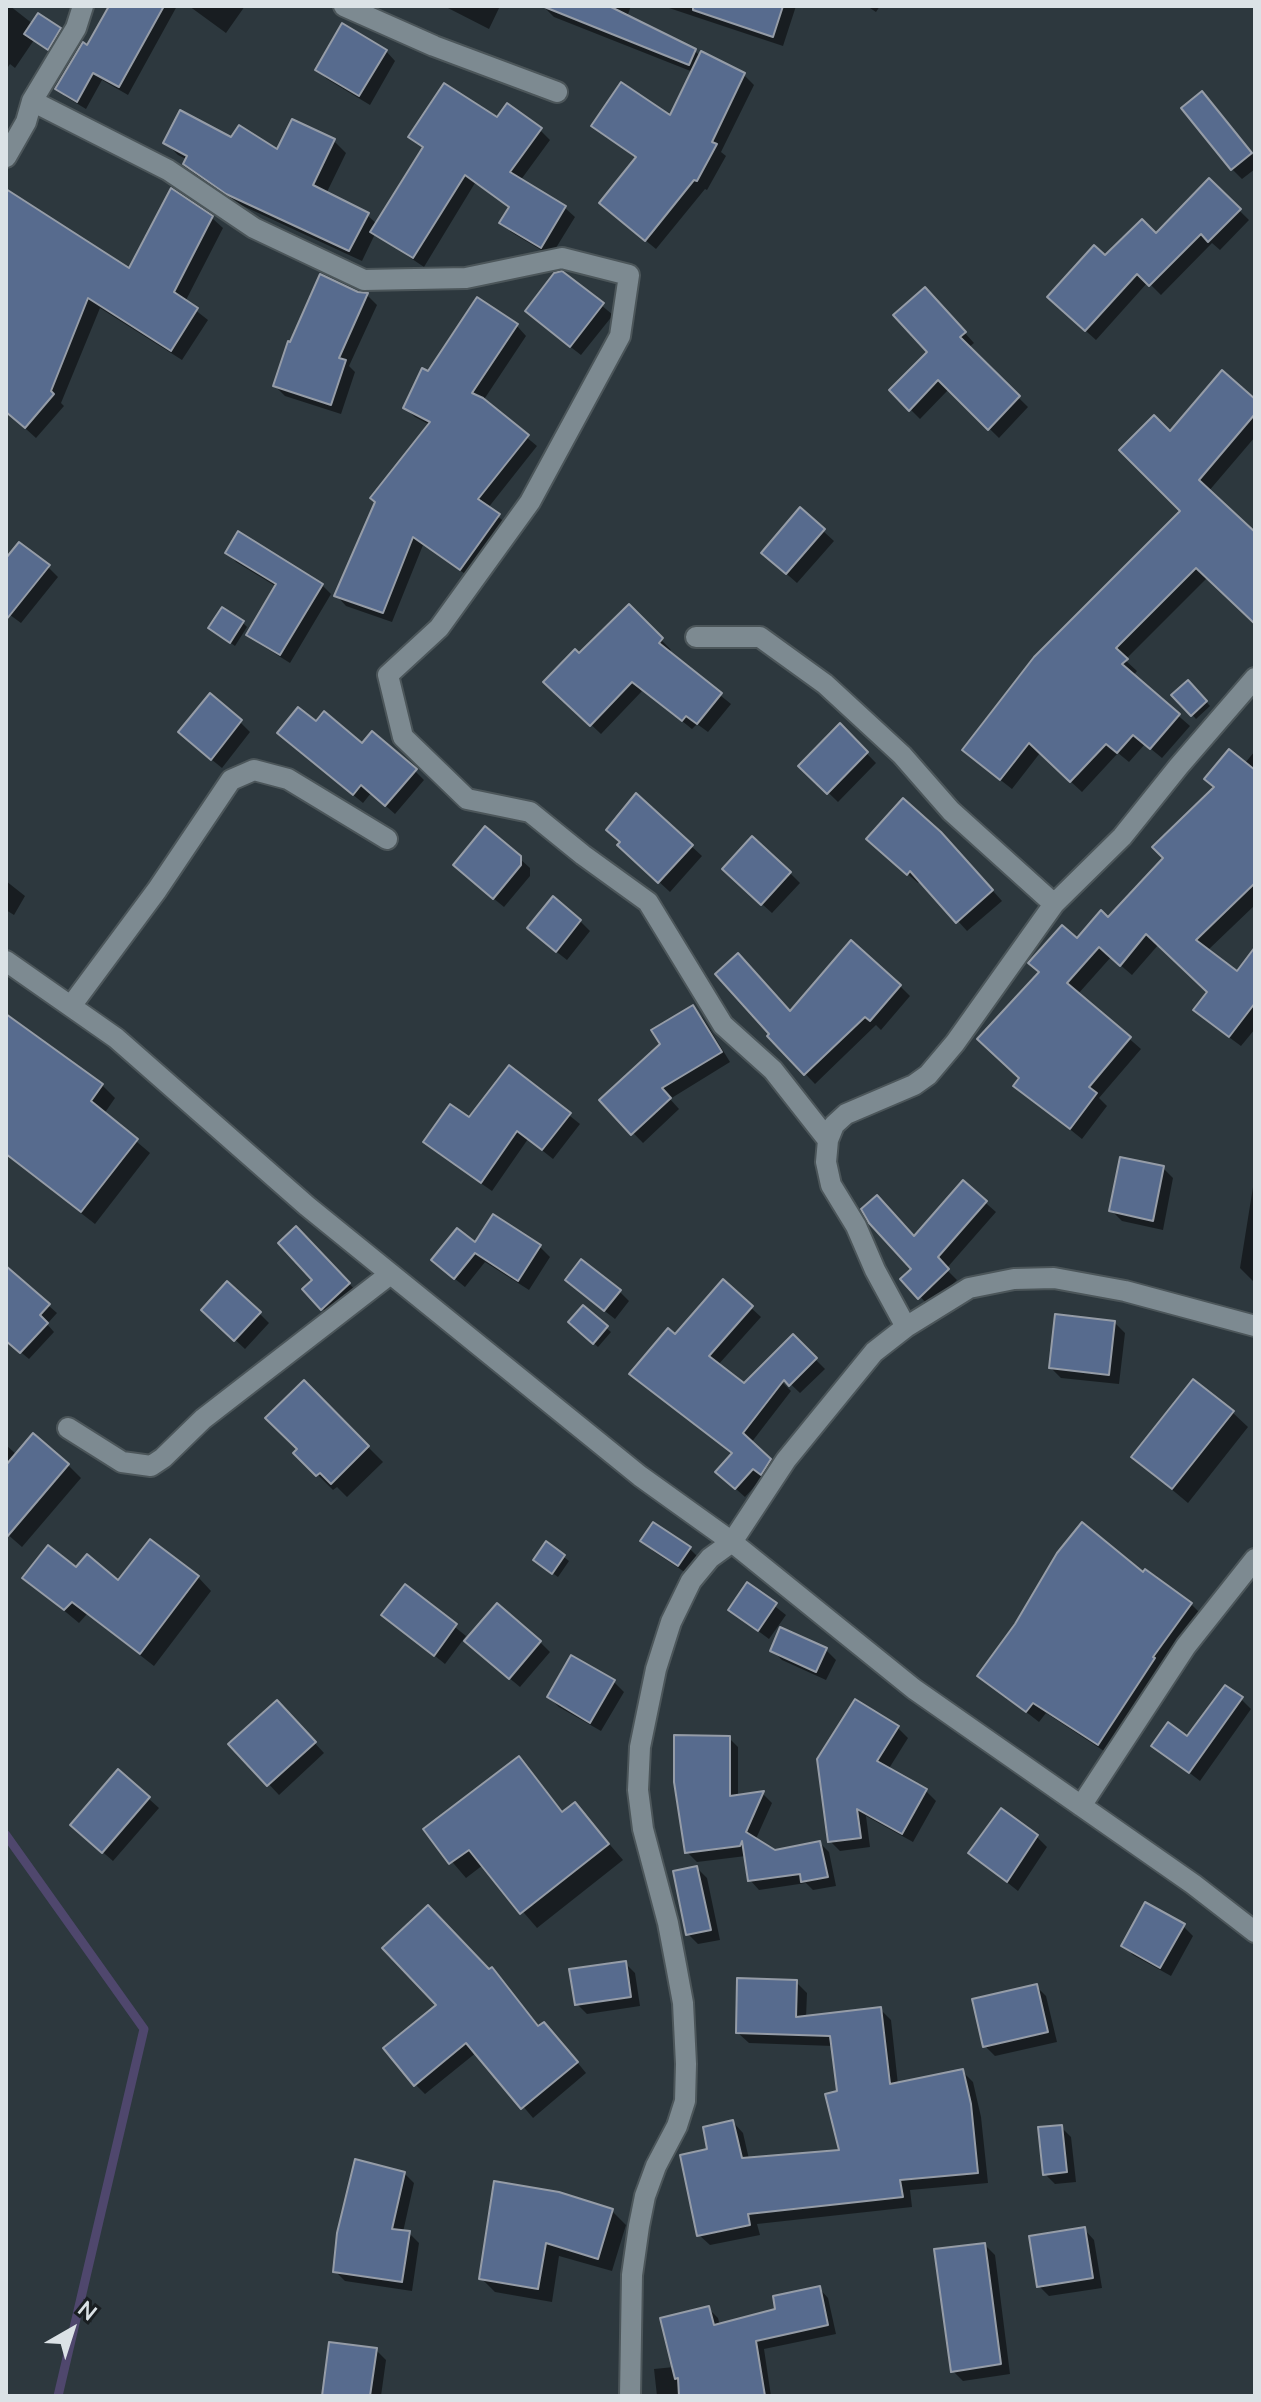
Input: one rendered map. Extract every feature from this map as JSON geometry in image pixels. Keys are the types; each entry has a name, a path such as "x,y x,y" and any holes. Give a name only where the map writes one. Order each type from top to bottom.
{"street":[{"path":"6,157 26,122 32,101 76,28 83,6"},
{"path":"344,6 434,46 557,92"},
{"path":"32,101 168,170 254,228 364,280 466,278 562,258 629,275 620,336 530,502 439,628 388,675 403,737 467,799 530,812 648,902 723,1025 773,1070 828,1140"},
{"path":"696,637 760,637 825,684 902,755 951,811 1054,904"},
{"path":"906,1327 875,1270 856,1226 831,1185 826,1162 828,1140 834,1125 846,1114 914,1085 928,1075 955,1043 1054,904 1122,837 1255,678"},
{"path":"71,1006 157,890 231,780 254,770 288,779 387,839"},
{"path":"6,961 116,1038 389,1275 640,1476 732,1542 914,1689 1193,1884 1255,1932"},
{"path":"68,1428 122,1462 151,1466 203,1419 389,1275"},
{"path":"630,2396 632,2275 639,2226 645,2196 656,2166 677,2126 685,2101 686,2064 683,2003 668,1923 643,1829 638,1790 640,1747 656,1669 671,1622 691,1581 710,1558 732,1542 786,1460 874,1352 906,1327 969,1288 1014,1279 1054,1278 1125,1291 1255,1326"},
{"path":"1081,1806 1186,1646 1255,1559"}],"building":[{"path":"109,6 164,6 119,87 93,73 77,102 55,89 83,42 87,45"},
{"path":"542,6 609,6 696,49 689,65"},
{"path":"693,6 783,6 773,37 693,10"},
{"path":"38,13 61,28 48,50 24,34"},
{"path":"342,23 387,50 359,96 315,70"},
{"path":"701,51 745,73 712,142 717,144 697,181 694,180 645,241 599,203 636,157 591,126 621,82 670,115"},
{"path":"444,83 497,117 507,103 542,128 510,172 566,206 541,248 499,223 509,207 465,175 413,258 370,232 423,147 408,137"},
{"path":"1202,91 1252,153 1231,170 1181,108"},
{"path":"180,110 231,137 239,125 277,149 292,119 335,139 313,185 369,213 349,251 226,194 183,164 187,156 163,143"},
{"path":"1209,178 1241,209 1208,242 1201,234 1149,286 1137,274 1085,331 1047,297 1094,245 1105,255 1142,219 1156,233"},
{"path":"171,188 213,216 174,292 198,308 171,351 88,298 51,391 54,394 25,428 6,412 6,189 129,268"},
{"path":"562,271 604,303 570,347 525,311 554,273"},
{"path":"320,274 358,292 368,293 339,358 346,360 331,405 273,386 288,341"},
{"path":"925,287 966,332 960,337 1020,396 988,430 938,380 909,411 889,390 927,352 893,315"},
{"path":"477,297 518,324 472,393 483,398 529,435 478,499 500,514 460,570 413,537 383,613 334,596 375,502 370,498 430,422 403,408 422,368 428,371"},
{"path":"1222,370 1255,399 1255,414 1199,480 1255,532 1255,624 1196,568 1116,648 1128,659 1122,664 1180,714 1150,749 1133,735 1117,753 1106,744 1070,782 1029,743 1000,780 962,750 1034,657 1180,511 1119,450 1154,415 1170,431"},
{"path":"800,507 825,529 786,574 761,553"},
{"path":"238,531 323,584 280,655 246,635 276,584 225,553"},
{"path":"19,542 50,565 6,620 6,558"},
{"path":"629,604 663,638 659,643 722,693 697,724 686,716 682,721 632,682 590,726 543,682 575,649 579,653"},
{"path":"222,607 244,621 230,643 208,628"},
{"path":"1188,680 1207,701 1191,716 1171,695"},
{"path":"210,693 242,720 211,760 178,732"},
{"path":"298,707 316,721 324,711 362,743 372,731 417,769 385,806 361,785 353,795 277,733"},
{"path":"840,723 868,752 827,794 798,766"},
{"path":"1229,749 1255,770 1255,883 1196,940 1237,971 1255,947 1255,1003 1229,1037 1193,1010 1207,992 1146,934 1120,966 1099,947 1067,983 1131,1037 1089,1087 1097,1093 1070,1129 1013,1086 1019,1078 977,1039 1039,972 1028,963 1062,925 1077,938 1101,910 1108,917 1163,858 1152,847 1214,787 1204,779"},
{"path":"636,793 693,845 658,883 617,845 620,842 606,830"},
{"path":"903,798 941,832 993,890 956,923 910,871 907,875 866,839"},
{"path":"485,826 521,856 521,865 493,899 453,865"},
{"path":"752,836 791,872 761,905 722,869"},
{"path":"553,896 581,920 556,952 527,928"},
{"path":"851,940 901,985 870,1021 865,1017 804,1075 715,974 738,953 790,1011"},
{"path":"693,1005 722,1052 662,1088 671,1098 631,1135 599,1100 660,1044 651,1030"},
{"path":"6,1014 103,1084 91,1101 138,1139 81,1212 6,1154"},
{"path":"509,1065 571,1113 542,1150 517,1131 481,1183 423,1142 450,1104 469,1117"},
{"path":"1120,1157 1164,1166 1153,1221 1109,1211"},
{"path":"963,1180 987,1201 938,1257 949,1269 918,1299 900,1279 911,1269 869,1223 861,1209 877,1195 914,1236"},
{"path":"493,1214 541,1245 518,1281 475,1253 454,1279 431,1260 457,1228 475,1242"},
{"path":"296,1226 350,1283 321,1310 302,1289 312,1280 278,1243"},
{"path":"581,1259 621,1290 604,1311 565,1280"},
{"path":"6,1266 50,1304 40,1315 48,1323 20,1353 6,1341"},
{"path":"723,1279 753,1306 709,1356 744,1383 793,1334 817,1358 789,1386 784,1380 743,1433 771,1459 761,1475 753,1469 735,1489 715,1472 732,1453 629,1374 668,1328 675,1334"},
{"path":"227,1281 261,1312 234,1341 201,1310"},
{"path":"583,1305 608,1326 593,1344 568,1322"},
{"path":"1055,1314 1115,1321 1109,1375 1049,1368"},
{"path":"1193,1379 1234,1411 1172,1489 1131,1457"},
{"path":"304,1380 369,1446 331,1484 320,1473 316,1476 293,1453 297,1449 265,1418"},
{"path":"33,1433 69,1464 6,1538 6,1465"},
{"path":"653,1522 691,1547 678,1566 640,1541"},
{"path":"1082,1522 1143,1572 1145,1569 1192,1603 1153,1657 1098,1745 1033,1703 1026,1712 977,1676 1015,1624 1057,1553"},
{"path":"150,1539 199,1576 140,1654 72,1602 64,1610 22,1578 48,1545 76,1567 87,1554 118,1580"},
{"path":"546,1541 565,1555 552,1574 533,1560"},
{"path":"747,1582 777,1603 758,1631 728,1610"},
{"path":"405,1584 457,1624 434,1656 381,1615"},
{"path":"497,1603 541,1641 509,1679 464,1641"},
{"path":"780,1627 827,1648 816,1672 770,1651"},
{"path":"571,1655 615,1680 590,1723 547,1697"},
{"path":"1225,1685 1243,1697 1189,1773 1151,1746 1168,1722 1187,1736"},
{"path":"855,1699 899,1726 877,1761 927,1789 902,1834 857,1809 861,1838 828,1842 817,1759"},
{"path":"277,1700 316,1742 267,1786 228,1744"},
{"path":"674,1735 730,1736 730,1796 764,1791 746,1832 775,1850 820,1841 828,1877 801,1882 800,1874 748,1881 742,1841 740,1846 685,1853 674,1782"},
{"path":"519,1756 562,1812 575,1802 609,1844 520,1914 469,1850 449,1864 423,1829"},
{"path":"118,1769 150,1797 102,1853 70,1825"},
{"path":"1001,1808 1038,1835 1007,1882 968,1853"},
{"path":"697,1866 711,1930 686,1935 673,1871"},
{"path":"1145,1902 1185,1924 1160,1968 1121,1946"},
{"path":"428,1905 489,1969 492,1967 538,2026 544,2022 578,2062 521,2109 466,2043 414,2086 383,2048 436,2005 382,1948"},
{"path":"626,1961 631,1997 575,2005 569,1969"},
{"path":"737,1978 797,1980 796,2017 881,2007 890,2084 963,2069 971,2104 978,2173 900,2180 903,2197 748,2214 750,2225 697,2236 680,2155 707,2149 703,2127 733,2120 742,2158 839,2150 825,2094 837,2091 830,2036 736,2033"},
{"path":"1037,1984 1048,2032 983,2047 972,1999"},
{"path":"1062,2125 1067,2172 1043,2175 1038,2127"},
{"path":"355,2159 405,2172 392,2229 410,2231 402,2282 333,2272 337,2233"},
{"path":"494,2181 559,2192 613,2209 598,2259 546,2243 538,2289 479,2279"},
{"path":"1085,2227 1093,2278 1037,2287 1029,2236"},
{"path":"985,2243 1001,2364 951,2372 934,2249"},
{"path":"820,2286 828,2325 756,2341 765,2396 679,2396 678,2378 675,2379 660,2318 709,2306 714,2325 775,2309 773,2296"},
{"path":"329,2342 377,2348 370,2396 322,2396"}],"waterway":[{"path":"6,1835 144,2029 58,2396"}]}
